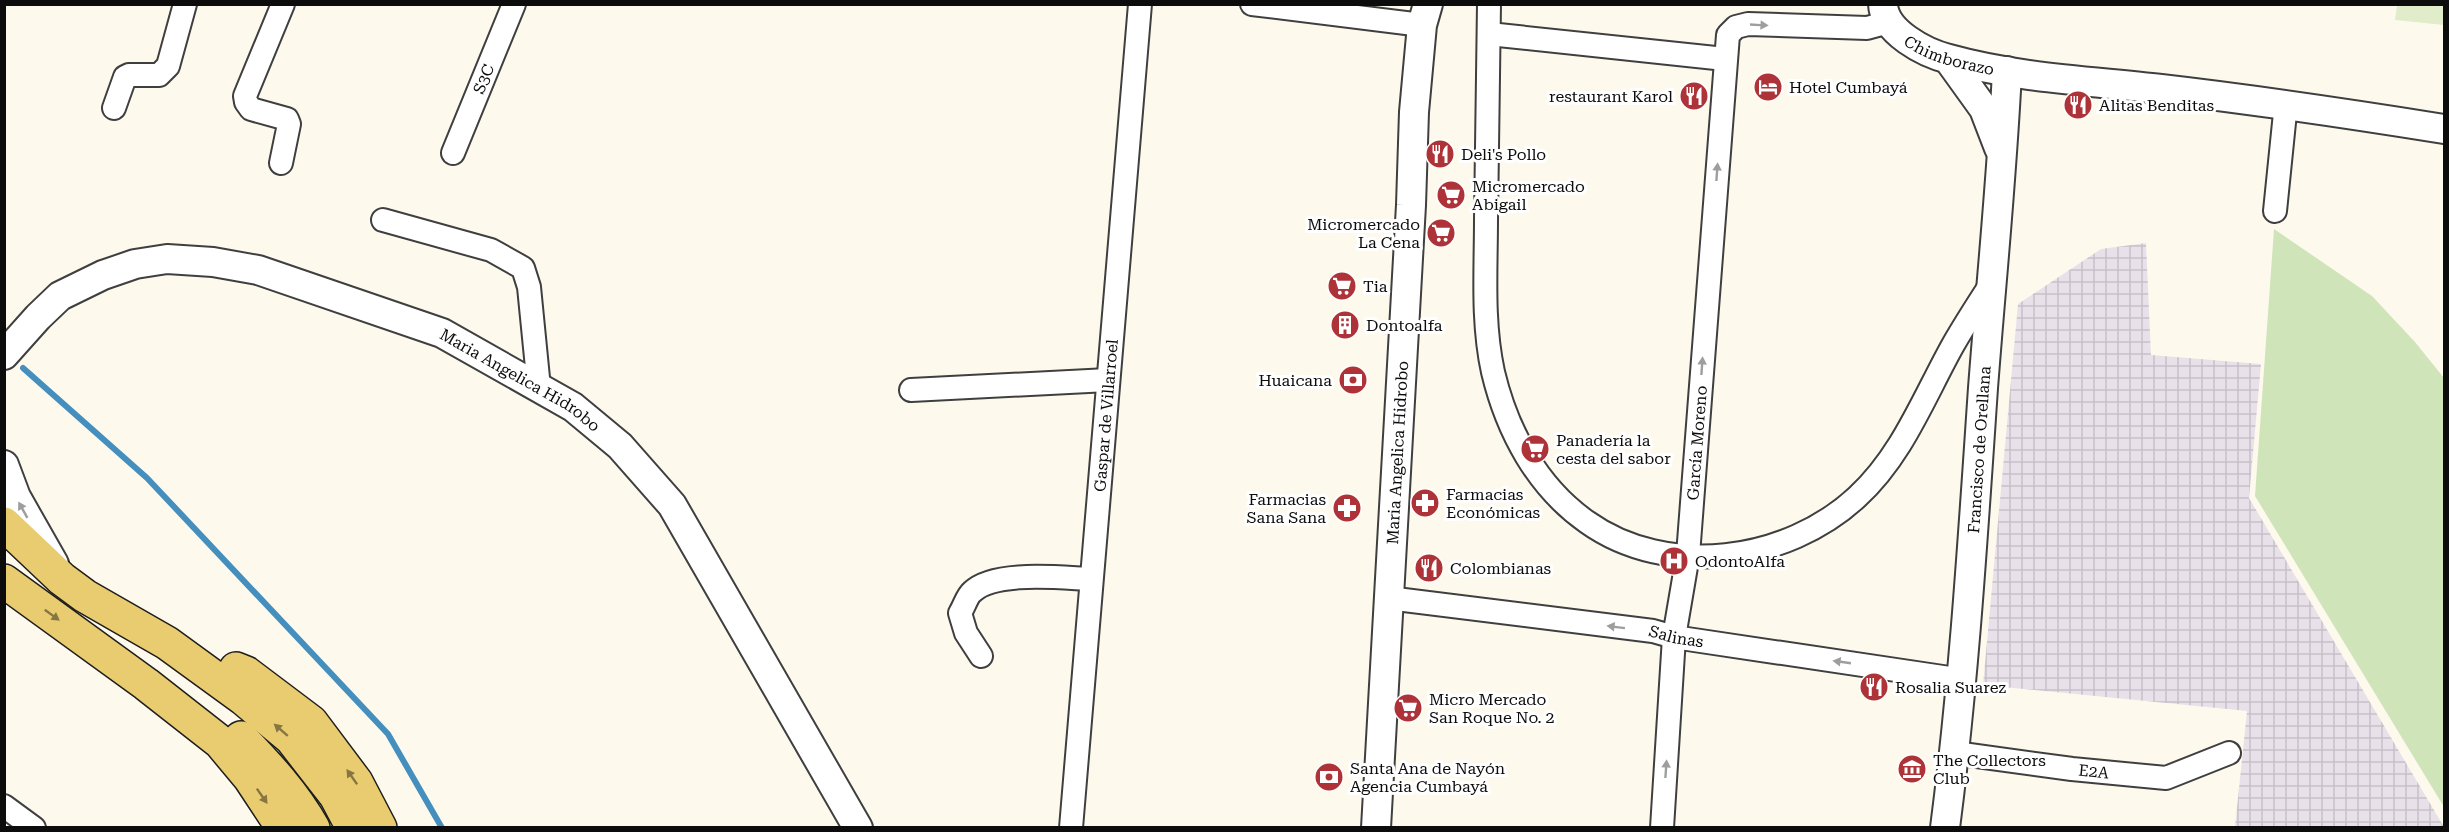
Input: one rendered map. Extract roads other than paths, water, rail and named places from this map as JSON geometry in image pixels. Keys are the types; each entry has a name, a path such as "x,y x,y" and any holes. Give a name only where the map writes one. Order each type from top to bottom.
{"main road":[{"path":"4,524 62,579 85,596 167,642 244,699 291,738 336,796 353,828"},
{"path":"4,581 146,684 220,742 250,778 283,828"},
{"path":"167,642 246,673 311,722 356,782 380,828"},
{"path":"146,684 238,735 273,771 305,812 313,828"}],"street":[{"path":"114,108 125,77 159,75 168,66 185,4"},
{"path":"281,163 289,124 286,120 251,109 245,96 283,4"},
{"name":"S3C","path":"453,153 514,4"},
{"name":"Gaspar de Villarroel","path":"1071,828 1140,4"},
{"path":"1489,4 1485,301 1493,371 1503,408 1516,440 1538,473 1560,499 1588,523 1621,541 1653,551 1688,555 1734,555 1796,538 1856,498 1884,470 1912,423 1954,343 1991,283"},
{"path":"1260,5 1425,15"},
{"name":"Chimborazo","path":"1725,59 1728,35 1736,27 1748,24 1867,28 1878,25 1884,11"},
{"name":"Chimborazo","path":"1884,11 1895,29 1918,45 1948,59 2007,71 2286,103 2445,129"},
{"name":"Maria Angelica Hidrobo","path":"1376,828 1414,112 1425,15"},
{"path":"1489,34 1725,59"},
{"name":"García Moreno","path":"1662,828 1674,637 1688,555 1725,59"},
{"path":"1948,59 1984,109 2001,154 2002,173"},
{"name":"Francisco de Orellana","path":"1945,828 1963,680 1991,283 2002,173 2007,71"},
{"path":"2275,211 2286,103"},
{"path":"383,220 491,250 523,268 529,287 539,388"},
{"name":"Maria Angelica Hidrobo","path":"5,355 35,320 60,296 103,275 135,264 166,259 213,262 258,270 442,333 573,407 621,446 672,505 858,828"},
{"path":"911,390 1108,380"},
{"path":"4,465 16,497 62,579"},
{"path":"981,656 966,633 960,612 972,592 998,579 1021,577 1091,579"},
{"name":"Salinas","path":"1388,598 1653,631 1674,637 1963,680"},
{"name":"E2A","path":"1955,753 2072,769 2166,778 2229,753"},
{"path":"4,806 34,828"}],"waterway":[{"path":"23,368 147,478 388,734 442,828"}],"place":[{"name":"Hotel Cumbayá","path":"1768,87"},
{"name":"restaurant Karol","path":"1694,96"},
{"name":"Alitas Benditas","path":"2078,105"},
{"name":"Deli's Pollo","path":"1440,154"},
{"name":"Micromercado Abigail","path":"1451,195"},
{"name":"Micromercado La Cena","path":"1441,233"},
{"name":"Tia","path":"1342,286"},
{"name":"Dontoalfa","path":"1345,325"},
{"name":"Huaicana","path":"1353,380"},
{"name":"Panadería la cesta del sabor","path":"1535,449"},
{"name":"Farmacias Económicas","path":"1425,503"},
{"name":"Farmacias Sana Sana","path":"1347,508"},
{"name":"OdontoAlfa","path":"1674,561"},
{"name":"Colombianas","path":"1429,568"},
{"name":"Rosalia Suarez","path":"1874,687"},
{"name":"Micro Mercado San Roque No. 2","path":"1408,708"},
{"name":"The Collectors Club","path":"1912,769"},
{"name":"Santa Ana de Nayón Agencia Cumbayá","path":"1329,777"}]}
